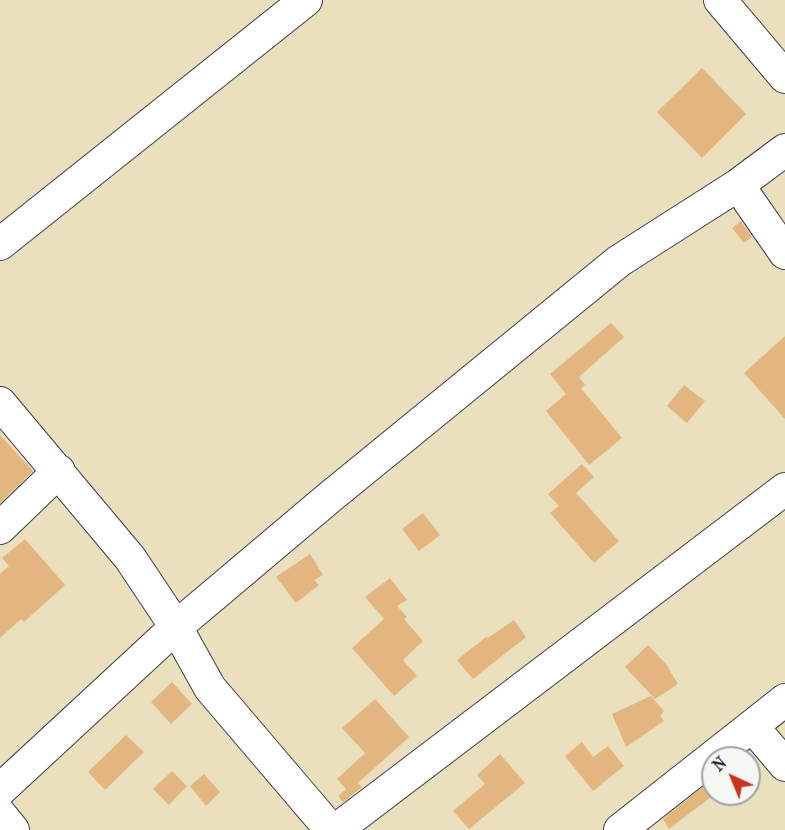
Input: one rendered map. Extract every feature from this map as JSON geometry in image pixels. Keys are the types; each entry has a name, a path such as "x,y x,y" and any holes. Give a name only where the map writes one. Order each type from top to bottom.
{"street":[{"path":"0,244 306,0"},
{"path":"720,0 785,77"},
{"path":"0,790 176,627 330,496 619,261 738,185 785,150"},
{"path":"738,185 785,253"},
{"path":"0,403 130,558 176,627 210,688 331,830"},
{"path":"0,528 59,471"},
{"path":"336,830 785,489"},
{"path":"620,830 785,700"},
{"path":"752,726 785,765"},
{"path":"0,814 13,830"}],"building":[{"path":"702,68 746,114 702,158 657,112"},
{"path":"741,221 752,237 744,243 732,228"},
{"path":"611,323 624,337 579,377 585,385 581,388 622,438 589,465 546,411 566,394 550,374"},
{"path":"785,336 785,419 744,373"},
{"path":"684,385 705,401 687,423 667,406"},
{"path":"0,435 33,471 0,503"},
{"path":"582,464 594,477 576,493 619,541 594,563 550,513 559,506 548,494"},
{"path":"423,513 440,535 419,551 402,529"},
{"path":"25,539 65,585 24,622 21,619 0,638 0,574 9,566 2,558"},
{"path":"310,554 323,575 314,580 319,585 296,603 276,577"},
{"path":"390,578 407,600 397,606 407,617 404,619 423,641 403,660 417,676 394,696 352,648 384,619 365,597"},
{"path":"514,620 526,637 473,679 457,660 486,637 488,638"},
{"path":"648,645 666,664 678,684 655,699 625,667"},
{"path":"172,682 192,704 171,724 151,702"},
{"path":"651,696 664,711 660,716 664,721 626,747 612,714"},
{"path":"375,699 409,737 358,783 362,787 343,802 338,796 346,789 337,779 365,753 342,728"},
{"path":"126,735 144,752 105,790 88,772"},
{"path":"582,742 593,757 608,746 624,766 593,791 565,756"},
{"path":"500,754 525,783 469,829 453,811 485,784 477,775"},
{"path":"172,771 187,786 169,805 153,789"},
{"path":"204,774 220,792 206,806 190,786"},
{"path":"701,788 701,805 669,829 663,819"}]}
